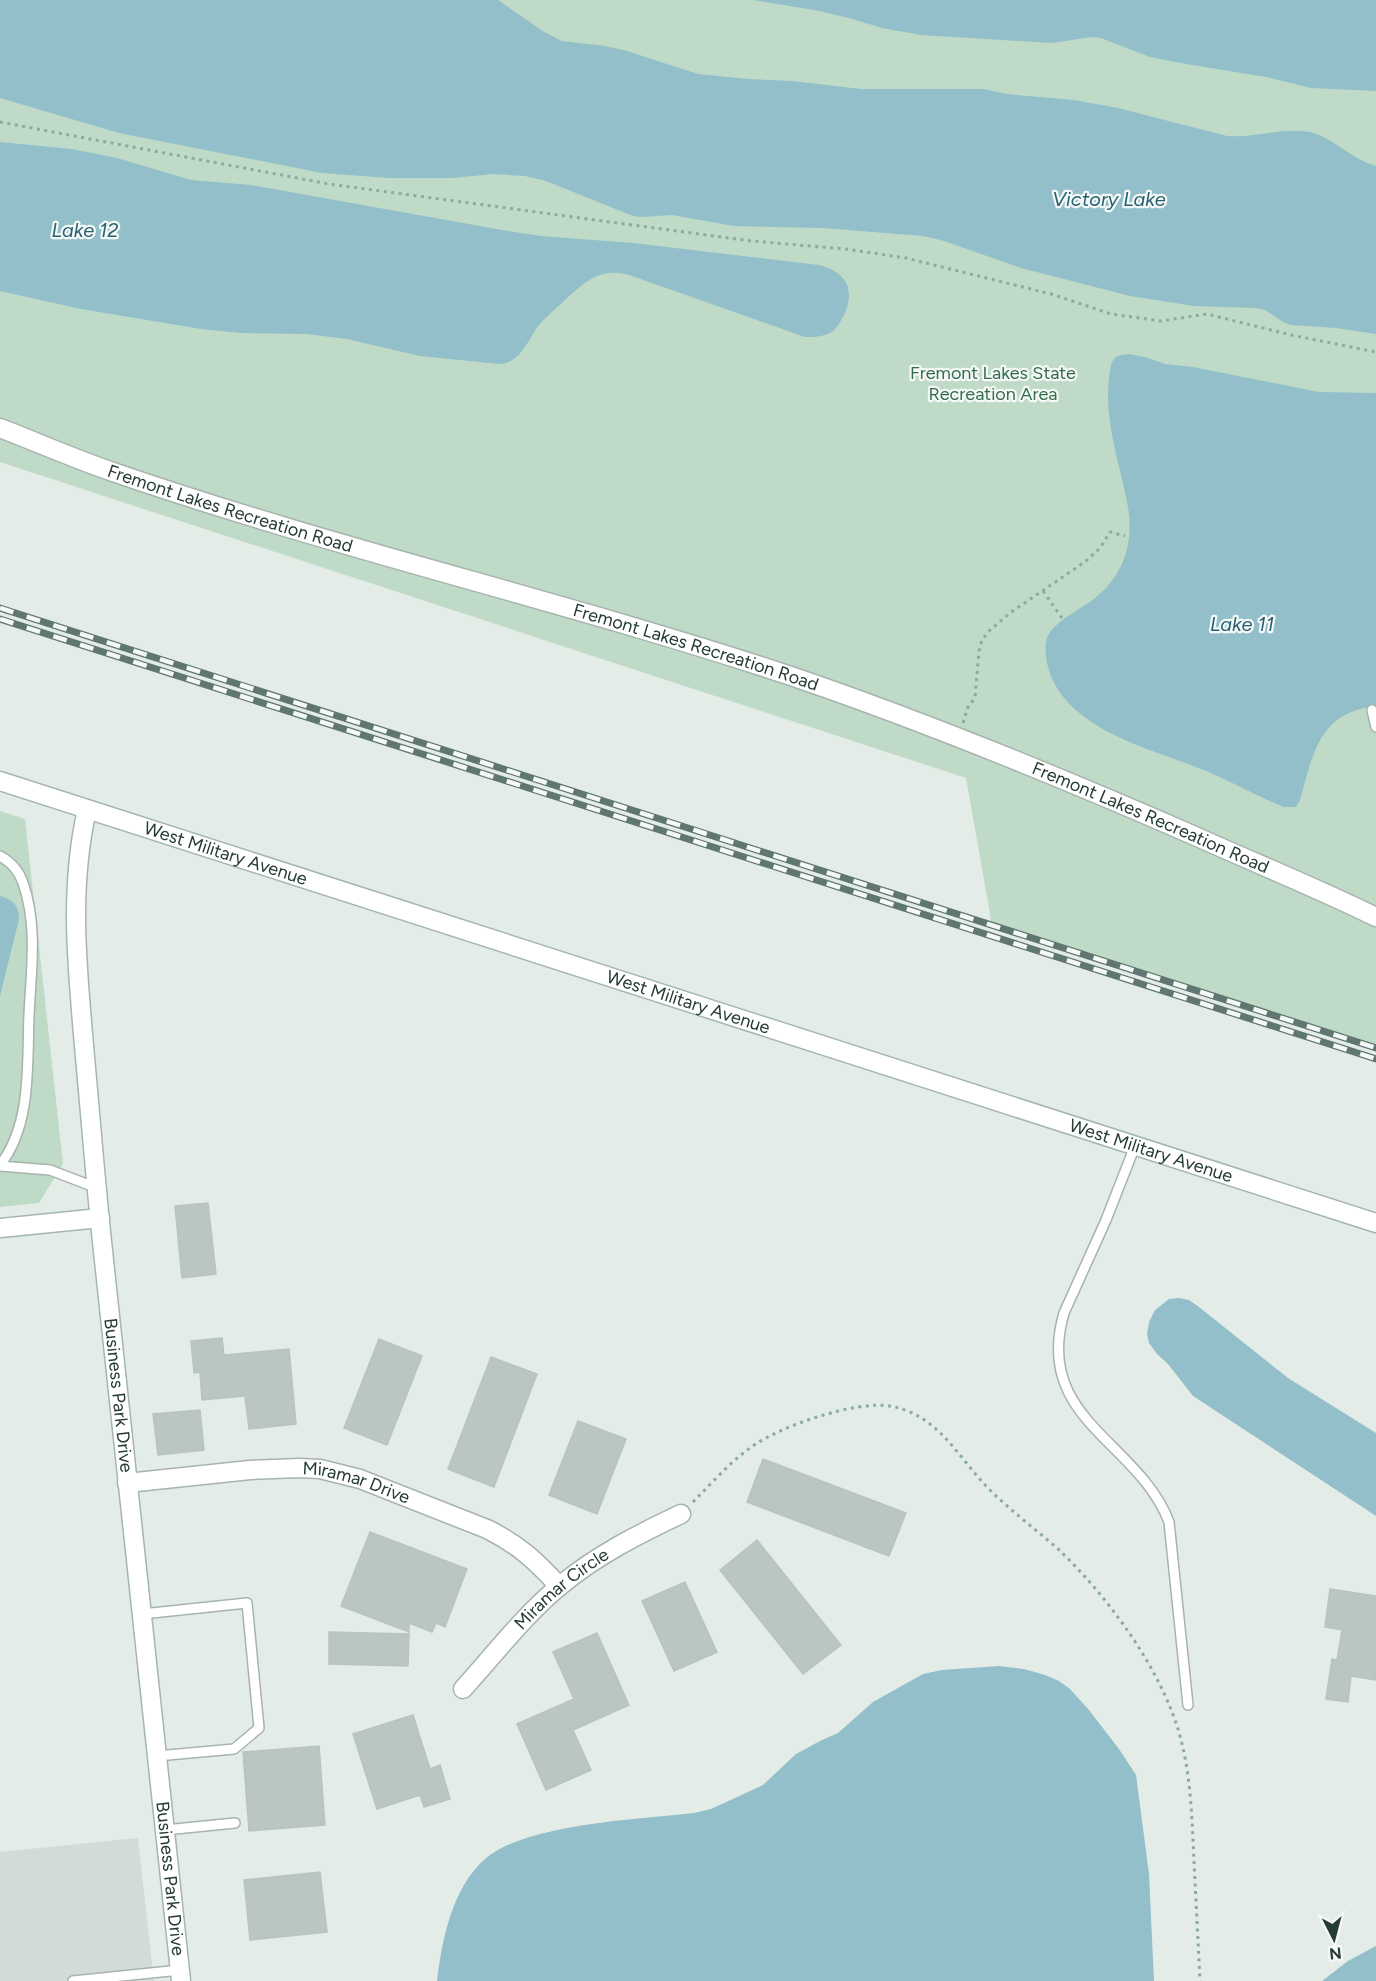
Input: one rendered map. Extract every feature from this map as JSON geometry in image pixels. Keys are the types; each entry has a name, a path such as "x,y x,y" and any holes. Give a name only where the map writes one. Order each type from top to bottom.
{"street":[{"name":"Fremont Lakes Recreation Road","path":"0,428 120,475 286,528 723,655 856,699 1096,793 1376,917"},
{"name":"West Military Avenue","path":"0,781 1376,1223"},
{"name":"Business Park Drive","path":"87,810 77,864 76,938 100,1218 180,1975"},
{"path":"0,1228 100,1218"},
{"name":"Miramar Drive","path":"128,1484 278,1468 320,1469 341,1473 505,1538 532,1557 559,1586"},
{"name":"Miramar Circle","path":"463,1689 559,1586 601,1556 681,1514"}],"lane":[{"path":"1372,710 1376,727"},
{"path":"0,856 9,861 17,870 23,884 32,935 32,965 28,1079 13,1145 0,1166 50,1170 97,1188"},
{"path":"1135,1146 1106,1220 1064,1313 1060,1326 1058,1349 1063,1375 1075,1405 1142,1477 1158,1499 1169,1522 1188,1705"},
{"path":"142,1614 247,1603 259,1728 234,1749 157,1756"},
{"path":"165,1830 235,1823"},
{"path":"73,1981 180,1975"}],"path":[{"path":"0,122 329,184 751,241 846,249 906,258 1051,294 1111,314 1161,321 1207,314 1291,335 1376,352"},
{"path":"958,738 968,707 975,698 982,640 997,622 1086,561 1100,548 1110,532 1125,536"},
{"path":"1043,591 1062,618"},
{"path":"681,1514 751,1447 785,1429 856,1407 876,1405 891,1406 906,1411 932,1424 993,1493 1084,1576 1132,1638 1163,1691 1181,1737 1186,1767 1191,1807 1200,1981"}],"shaded area":[{"path":"138,1838 154,1981 0,1981 0,1852"}],"green space":[{"name":"Fremont Lakes State Recreation Area","path":"0,0 1376,0 1376,1048 992,925 966,778 0,462"},
{"path":"0,811 25,819 63,1164 39,1203 0,1207"}],"water":[{"name":"Victory Lake","path":"0,0 498,0 544,32 562,41 627,51 698,74 861,89 984,89 1006,94 1074,100 1118,108 1227,136 1289,131 1310,132 1326,138 1358,158 1376,166 1376,334 1336,328 1290,325 1265,310 1256,308 1194,306 1130,296 1021,268 923,236 823,228 734,226 672,215 633,216 546,181 525,176 494,174 452,178 389,178 322,173 119,133 0,98"},
{"path":"753,0 1376,0 1376,91 1311,88 1266,77 1186,64 1150,57 1101,38 1092,37 1052,43 921,35 882,28 814,10"},
{"name":"Lake 12","path":"0,142 72,149 117,158 191,180 251,185 541,236 633,243 819,265 842,277 849,297 844,315 833,331 823,336 805,337 632,276 621,273 603,274 580,287 549,315 519,355 507,363 499,364 420,356 347,339 306,334 241,333 201,329 81,309 0,291"},
{"name":"Lake 11","path":"1130,354 1165,364 1193,367 1319,392 1376,393 1376,706 1357,710 1330,726 1315,752 1296,807 1284,807 1206,771 1112,734 1089,721 1070,705 1056,686 1047,663 1046,647 1050,632 1059,622 1105,589 1120,568 1125,556 1130,530 1129,516 1110,425 1108,393 1113,361 1117,356"},
{"path":"0,896 14,904 18,910 19,919 0,996"},
{"path":"1169,1299 1189,1300 1199,1307 1288,1378 1376,1433 1376,1516 1193,1396 1168,1364 1157,1354 1149,1343 1147,1334 1149,1322 1155,1310"},
{"path":"999,1666 1024,1669 1045,1675 1070,1689 1119,1749 1136,1775 1149,1874 1154,1981 437,1981 450,1916 464,1885 485,1859 503,1847 527,1838 584,1825 694,1813 711,1809 763,1785 796,1754 838,1733 873,1702 923,1674 942,1670"},
{"path":"1376,1946 1376,1981 1322,1981 1348,1961"}],"building":[{"path":"208,1203 216,1274 182,1278 175,1206"},
{"path":"222,1338 224,1355 289,1349 296,1424 249,1429 245,1396 202,1400 200,1372 194,1373 191,1341"},
{"path":"379,1339 422,1356 387,1445 344,1428"},
{"path":"491,1357 537,1374 494,1487 448,1469"},
{"path":"200,1410 204,1450 158,1455 153,1414"},
{"path":"578,1421 626,1439 597,1514 549,1495"},
{"path":"763,1459 906,1513 889,1556 747,1502"},
{"path":"370,1532 467,1569 445,1627 436,1623 432,1632 409,1623 409,1632 341,1606"},
{"path":"757,1540 841,1645 803,1674 720,1570"},
{"path":"685,1582 717,1652 674,1671 642,1601"},
{"path":"1330,1589 1376,1596 1376,1680 1351,1676 1348,1702 1326,1699 1332,1659 1337,1660 1342,1630 1325,1627"},
{"path":"329,1632 409,1634 408,1666 329,1664"},
{"path":"597,1633 629,1705 573,1730 591,1770 546,1790 517,1724 574,1699 553,1652"},
{"path":"413,1715 430,1769 440,1765 450,1799 424,1807 420,1795 377,1809 353,1734"},
{"path":"319,1746 325,1825 249,1831 243,1752"},
{"path":"320,1872 327,1932 250,1940 244,1880"}],"railway":[{"path":"0,608 1376,1048"},
{"path":"0,619 1376,1059"}]}
